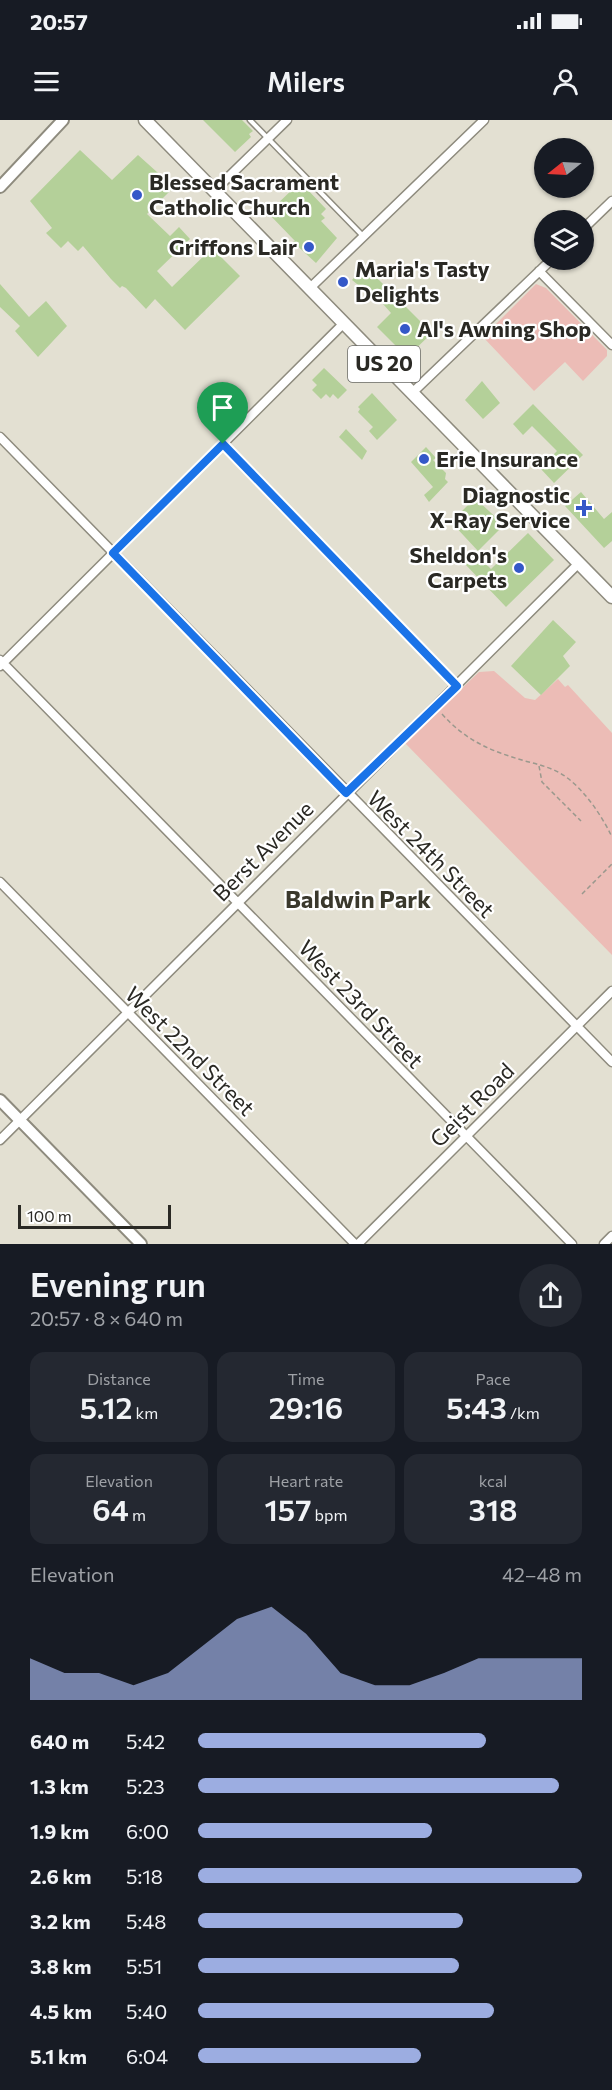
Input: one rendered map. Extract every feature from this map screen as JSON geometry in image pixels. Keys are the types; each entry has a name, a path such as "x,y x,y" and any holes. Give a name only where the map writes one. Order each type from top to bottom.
{"main road":[{"name":"US 20","path":"145,120 612,597"}],"street":[{"path":"0,187 63,120"},
{"path":"214,191 287,120"},
{"path":"310,288 484,120"},
{"path":"594,218 612,201"},
{"path":"412,393 539,271 612,345"},
{"path":"1,663 344,323"},
{"name":"West 24th Street","path":"0,437 346,793 612,1062"},
{"path":"223,444 457,686"},
{"name":"Berst Avenue","path":"0,1140 579,563"},
{"name":"West 23rd Street","path":"1,663 572,1244"},
{"name":"West 22nd Street","path":"0,882 356,1244"},
{"name":"Geist Road","path":"356,1244 612,991"},
{"path":"0,1100 141,1244"},
{"path":"603,1244 612,1236"}],"lane":[{"path":"250,120 364,236"}],"path":[{"path":"435,707 462,734 487,750 538,764 566,777 602,817 612,837"},
{"path":"538,764 542,782 581,821"},
{"path":"582,894 612,864"}],"shaded area":[{"path":"536,284 546,288 607,350 607,356 583,381 565,362 534,391 483,337"},
{"path":"494,671 525,698 535,700 558,679 565,687 568,685 612,733 612,955 405,743 479,672"}],"building":[{"path":"203,120 242,120 253,131 249,134 251,137 235,152"},
{"path":"80,150 112,180 138,155 167,181 165,182 172,189 147,214 170,236 179,227 190,239 157,271 172,287 212,248 240,276 185,330 155,299 146,309 126,288 122,286 120,288 83,246 78,251 68,241 61,248 46,233 52,228 30,201"},
{"path":"302,180 308,186 306,188 326,209 321,214 325,218 321,221 337,238 316,263 293,242 295,241 268,213"},
{"path":"365,266 432,333 407,357 377,327 391,313 375,295 373,297 352,280"},
{"path":"0,284 29,317 46,301 67,326 38,357 15,331 20,326 0,307"},
{"path":"324,368 347,390 338,399 333,394 330,398 326,394 321,399 312,390 317,385 312,380"},
{"path":"482,381 500,403 483,419 465,400"},
{"path":"372,393 397,420 377,440 369,431 373,427 358,412 360,409 358,407"},
{"path":"533,404 583,455 554,483 540,468 557,451 532,426 523,435 513,424"},
{"path":"346,429 367,451 362,460 339,437"},
{"path":"426,447 436,458 433,460 446,473 445,479 448,482 429,502 424,495 433,487 411,462"},
{"path":"581,492 604,519 612,512 612,541 604,548 565,506"},
{"path":"475,498 504,525 478,551 451,522"},
{"path":"528,533 554,560 506,607 465,564 476,554 491,569"},
{"path":"553,620 576,642 563,656 570,666 541,695 511,666"}],"place":[{"name":"Blessed Sacrament Catholic Church","path":"137,195"},
{"name":"Griffons Lair","path":"309,247"},
{"name":"Maria's Tasty Delights","path":"343,282"},
{"name":"Al's Awning Shop","path":"405,329"},
{"name":"Erie Insurance","path":"424,459"},
{"name":"Diagnostic X-Ray Service","path":"584,508"},
{"name":"Sheldon's Carpets","path":"519,568"}],"district":[{"name":"Baldwin Park","path":"358,900"}],"route":[{"path":"223,444 457,686 346,793 113,553 223,444"}]}
